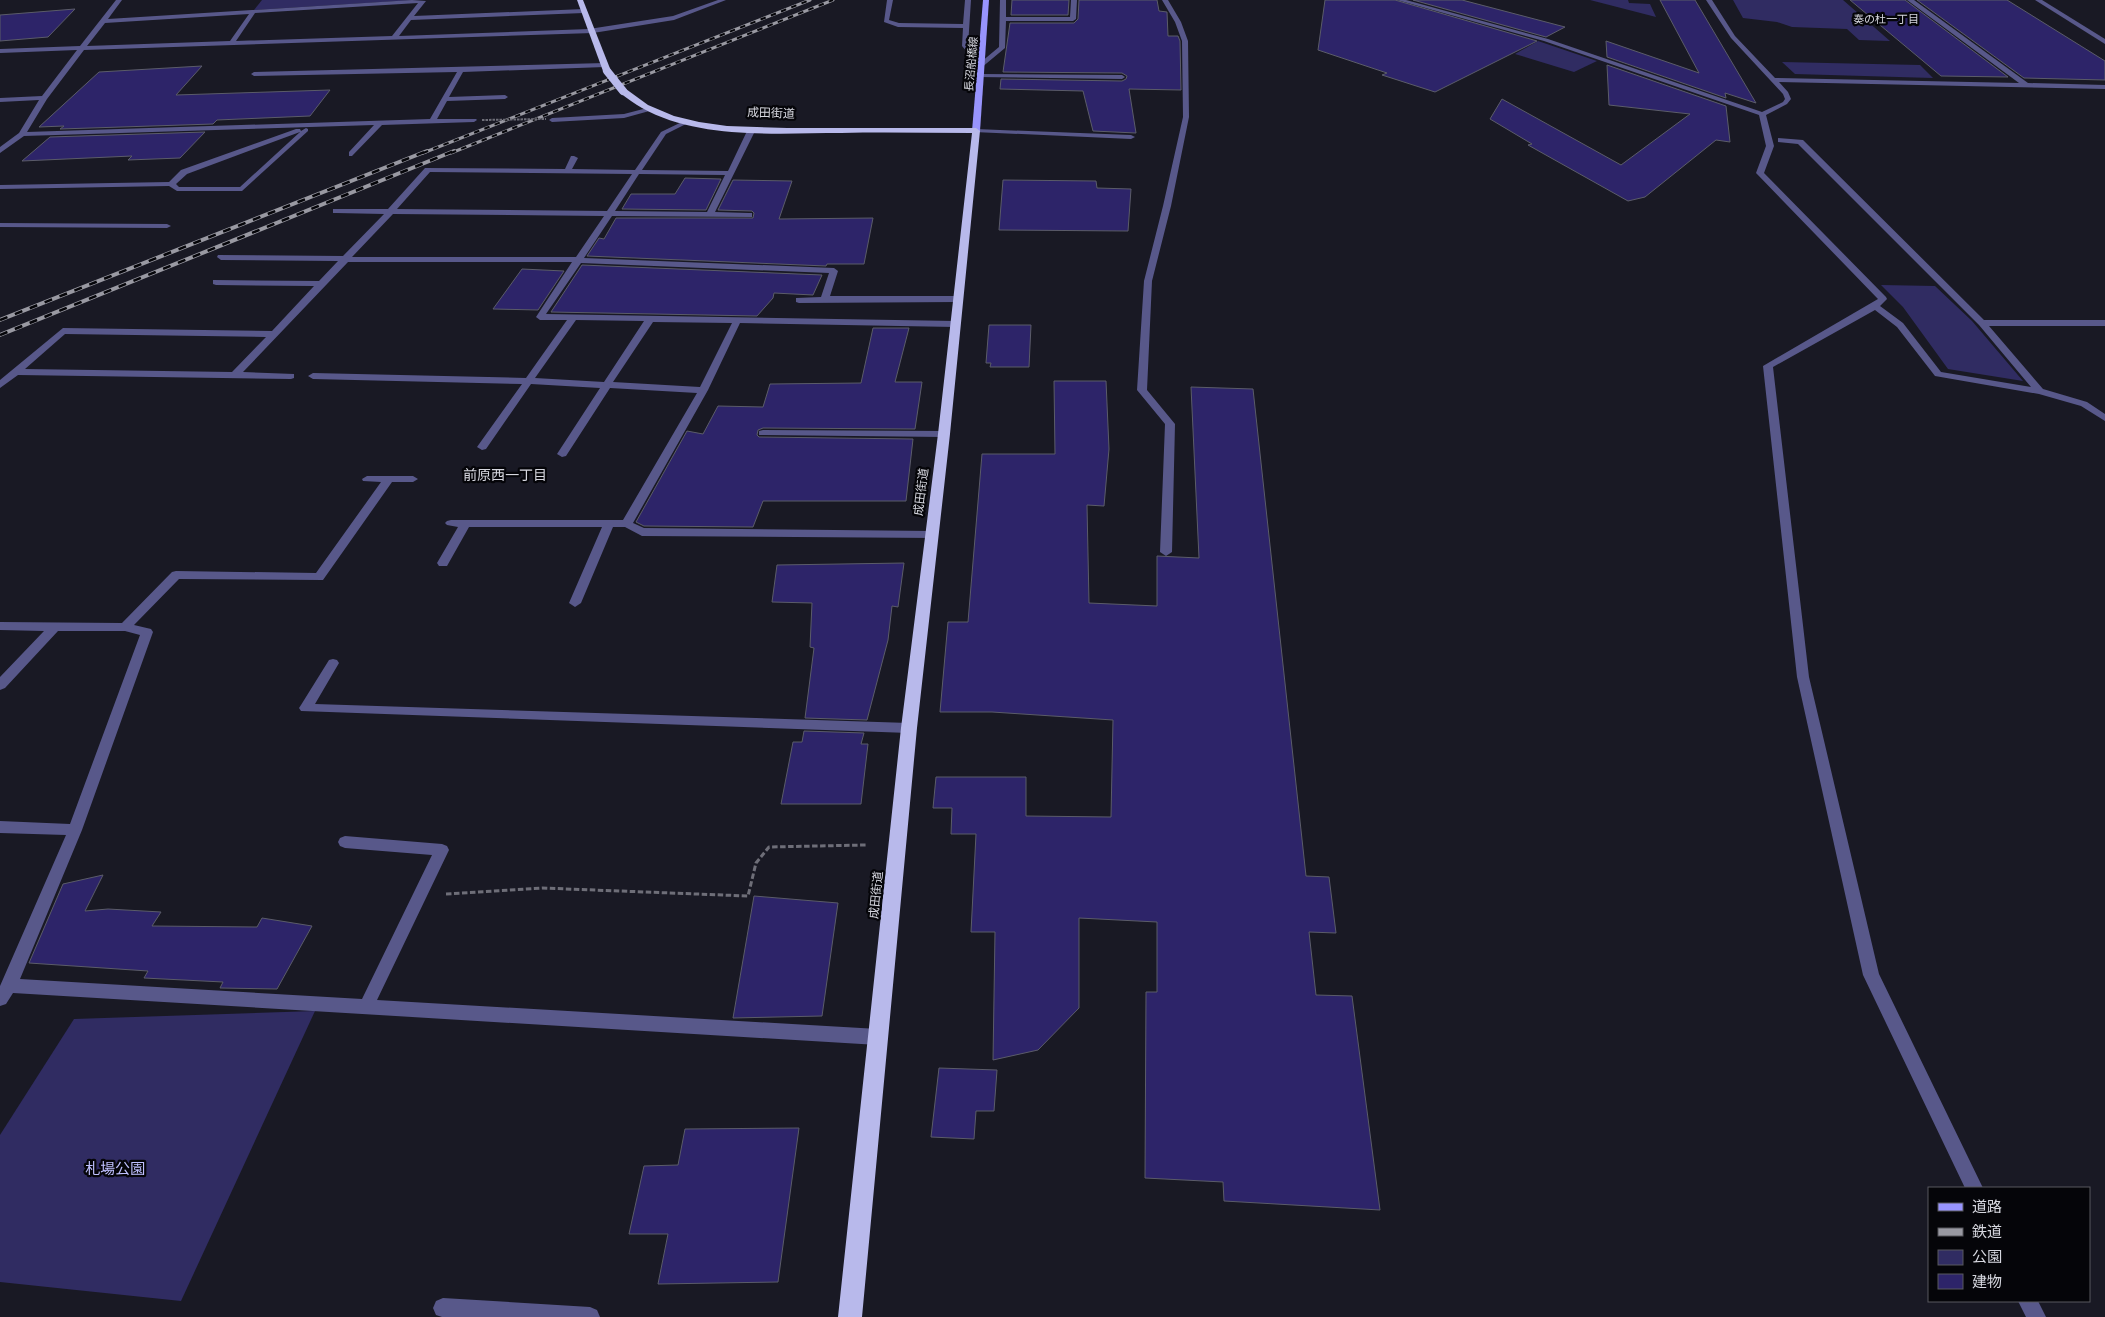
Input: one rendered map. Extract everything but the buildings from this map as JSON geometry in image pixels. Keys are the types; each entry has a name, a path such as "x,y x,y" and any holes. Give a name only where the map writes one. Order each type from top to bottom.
{"highway":[{"name":"成田街道","path":"580,0 606,68 623,91 651,110 686,122 752,129 976,131 944,434 909,728 850,1317"}],"main road":[{"name":"長沼船橋線","path":"976,131 986,0"}],"street":[{"path":"0,151 22,134 44,98 80,48 119,0"},
{"path":"0,50 393,39 592,30 674,18 723,0"},
{"path":"890,0 886,21 898,25 965,26"},
{"path":"968,0 965,46 981,66 1002,48 1003,0"},
{"path":"1003,19 1072,19 1074,0"},
{"path":"1165,0 1178,22 1185,41 1186,117 1167,206 1148,281 1142,390 1170,424 1166,552"},
{"path":"1400,0 1546,40 1762,114 1785,103 1788,99 1786,93 1733,37 1709,0"},
{"path":"1910,0 2027,86"},
{"path":"2038,0 2105,42"},
{"path":"102,21 423,1 393,39"},
{"path":"231,44 254,11"},
{"path":"410,18 584,11"},
{"path":"254,74 606,68"},
{"path":"432,121 461,70"},
{"path":"980,76 1122,77"},
{"path":"1774,80 2105,88"},
{"path":"444,99 504,97"},
{"path":"0,100 44,98"},
{"path":"549,120 601,121 651,110"},
{"path":"1762,114 1770,146 1760,173 1883,299 1875,306 1768,366 1803,678 1871,975 1974,1187"},
{"path":"22,134 474,120"},
{"path":"686,122 663,133 540,317 955,324"},
{"path":"352,154 380,123"},
{"path":"0,187 171,184 177,189 242,189 310,126"},
{"path":"171,184 184,172 310,126"},
{"path":"710,214 752,129"},
{"path":"976,131 1132,137"},
{"path":"1781,140 1800,142 1982,322 2040,391"},
{"path":"567,172 574,158"},
{"path":"235,374 323,284 428,170 731,173"},
{"path":"336,211 749,215"},
{"path":"0,225 167,226"},
{"path":"221,257 578,260 834,272 825,299"},
{"path":"216,282 323,284"},
{"path":"799,300 958,299"},
{"path":"1875,306 1900,325 1938,374 2040,391 2084,404 2105,418"},
{"path":"482,447 573,318"},
{"path":"562,454 650,319"},
{"path":"627,524 703,390 737,321"},
{"path":"1982,322 2105,324"},
{"path":"0,385 63,332 275,334"},
{"path":"16,372 291,376"},
{"path":"312,376 528,381 703,390"},
{"path":"763,433 944,434"},
{"path":"367,479 413,479"},
{"path":"125,627 176,575 319,577 389,479"},
{"path":"451,524 627,524 642,532 932,536"},
{"path":"443,563 464,524"},
{"path":"575,603 609,524"},
{"path":"0,626 125,627 147,632 75,830 5,992 366,1007 878,1037"},
{"path":"0,685 54,627"},
{"path":"333,663 306,708 909,728"},
{"path":"0,827 75,830"},
{"path":"345,842 442,850 366,1007"},
{"path":"2028,1302 2036,1317"},
{"path":"443,1308 590,1317"}],"path":[{"path":"482,120 549,120"},
{"path":"420,895 542,888 748,896 756,863 769,847 866,845"}],"green space":[{"path":"262,0 415,0 254,10"},
{"path":"1590,0 1628,0 1629,3 1650,4 1656,17"},
{"path":"1733,0 1843,0 1890,41 1859,40 1847,29 1792,27 1777,22 1743,18"},
{"path":"1538,41 1597,61 1574,72 1515,54"},
{"path":"1782,62 1920,65 1933,78 1795,74"},
{"path":"1881,285 1935,286 1972,321 2023,381 1948,369 1903,307"},
{"name":"札場公園","path":"315,1011 181,1301 0,1282 0,1135 74,1019"}],"railway":[{"path":"423,153 810,0"},
{"path":"451,153 833,0"},
{"path":"0,320 427,151"},
{"path":"0,335 454,151"}],"district":[{"name":"奏の杜一丁目","path":"1886,19"},
{"name":"前原西一丁目","path":"505,475"}]}
